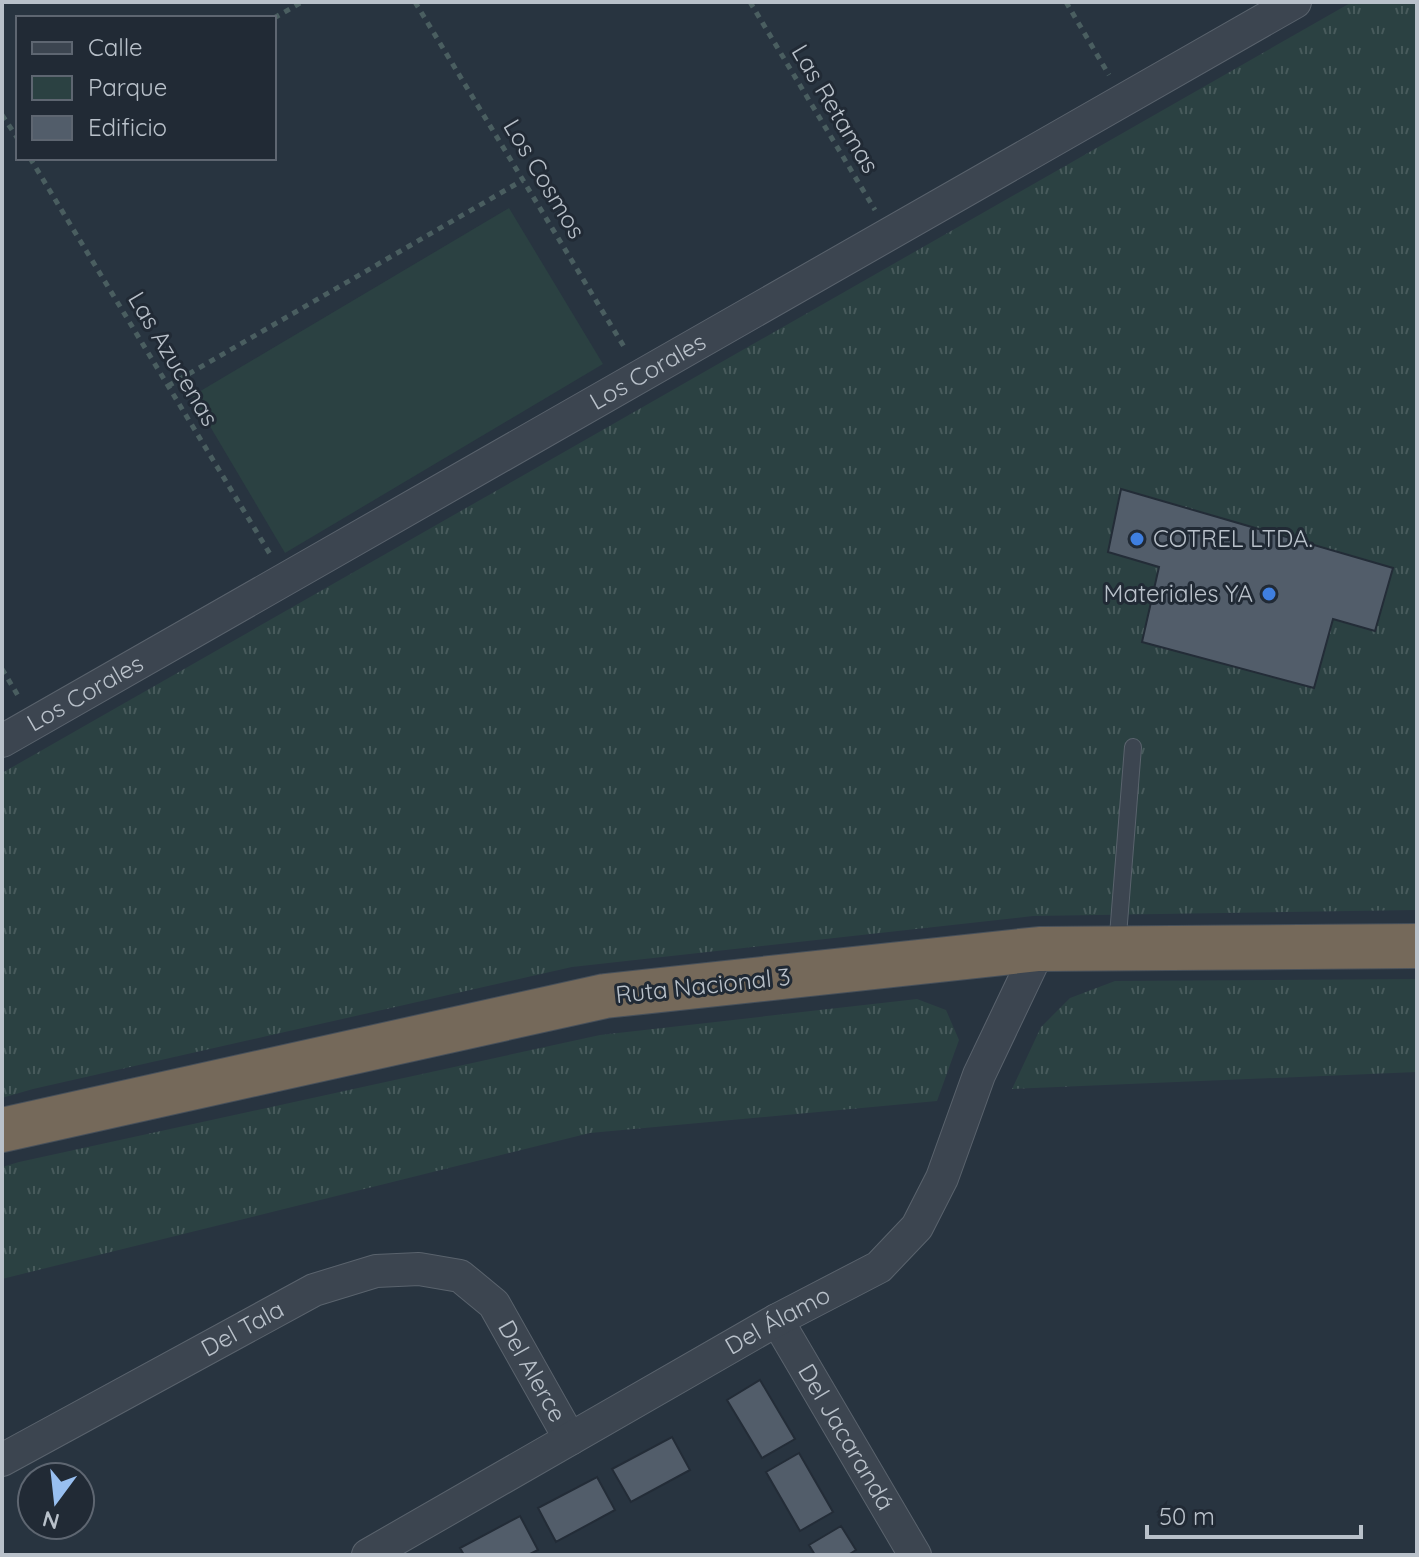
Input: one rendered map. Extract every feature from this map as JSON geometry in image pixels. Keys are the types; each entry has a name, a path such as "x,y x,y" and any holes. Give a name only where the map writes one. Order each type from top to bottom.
{"highway":[{"name":"Ruta Nacional 3","path":"2,1130 605,996 1039,949 1417,946"}],"street":[{"name":"Los Corales","path":"2,741 1295,2"},
{"name":"Del Álamo","path":"368,1555 777,1320 879,1267 917,1227 942,1178 979,1075 1039,949"},
{"name":"Del Tala","path":"2,1460 314,1290 376,1271 419,1269 460,1276 494,1304"},
{"name":"Del Alerce","path":"494,1304 570,1439"},
{"name":"Del Jacarandá","path":"777,1320 915,1555"}],"lane":[{"path":"1117,949 1133,747"}],"path":[{"path":"276,17 302,2"},
{"name":"Los Cosmos","path":"415,2 642,375"},
{"name":"Las Retamas","path":"750,2 889,234"},
{"path":"1066,2 1123,100"},
{"path":"2,115 16,136"},
{"name":"Las Azucenas","path":"31,160 285,579"},
{"path":"168,386 523,180"}],"green space":[{"path":"1352,2 1417,2 1417,910 1033,916 572,967 2,1098 2,773"},
{"path":"509,208 603,364 285,553 192,396"},
{"path":"1417,979 1417,1072 1012,1089 1041,1027 1070,998 1115,981"},
{"path":"917,999 946,1010 959,1040 937,1101 590,1133 2,1279 2,1167 600,1035"}],"building":[{"name":"Materiales YA","path":"1121,489 1393,568 1375,631 1333,619 1314,688 1142,642 1159,567 1108,552"},
{"path":"760,1380 795,1439 762,1458 727,1400"},
{"path":"672,1437 690,1470 631,1502 612,1469"},
{"path":"799,1453 833,1512 800,1531 766,1472"},
{"path":"597,1477 615,1510 556,1542 538,1508"},
{"path":"520,1516 538,1550 528,1555 464,1555 460,1548"},
{"path":"841,1526 856,1550 848,1555 815,1555 809,1545"}],"place":[{"name":"COTREL LTDA.","path":"1137,539"},
{"name":"Materiales YA","path":"1269,594"}]}
